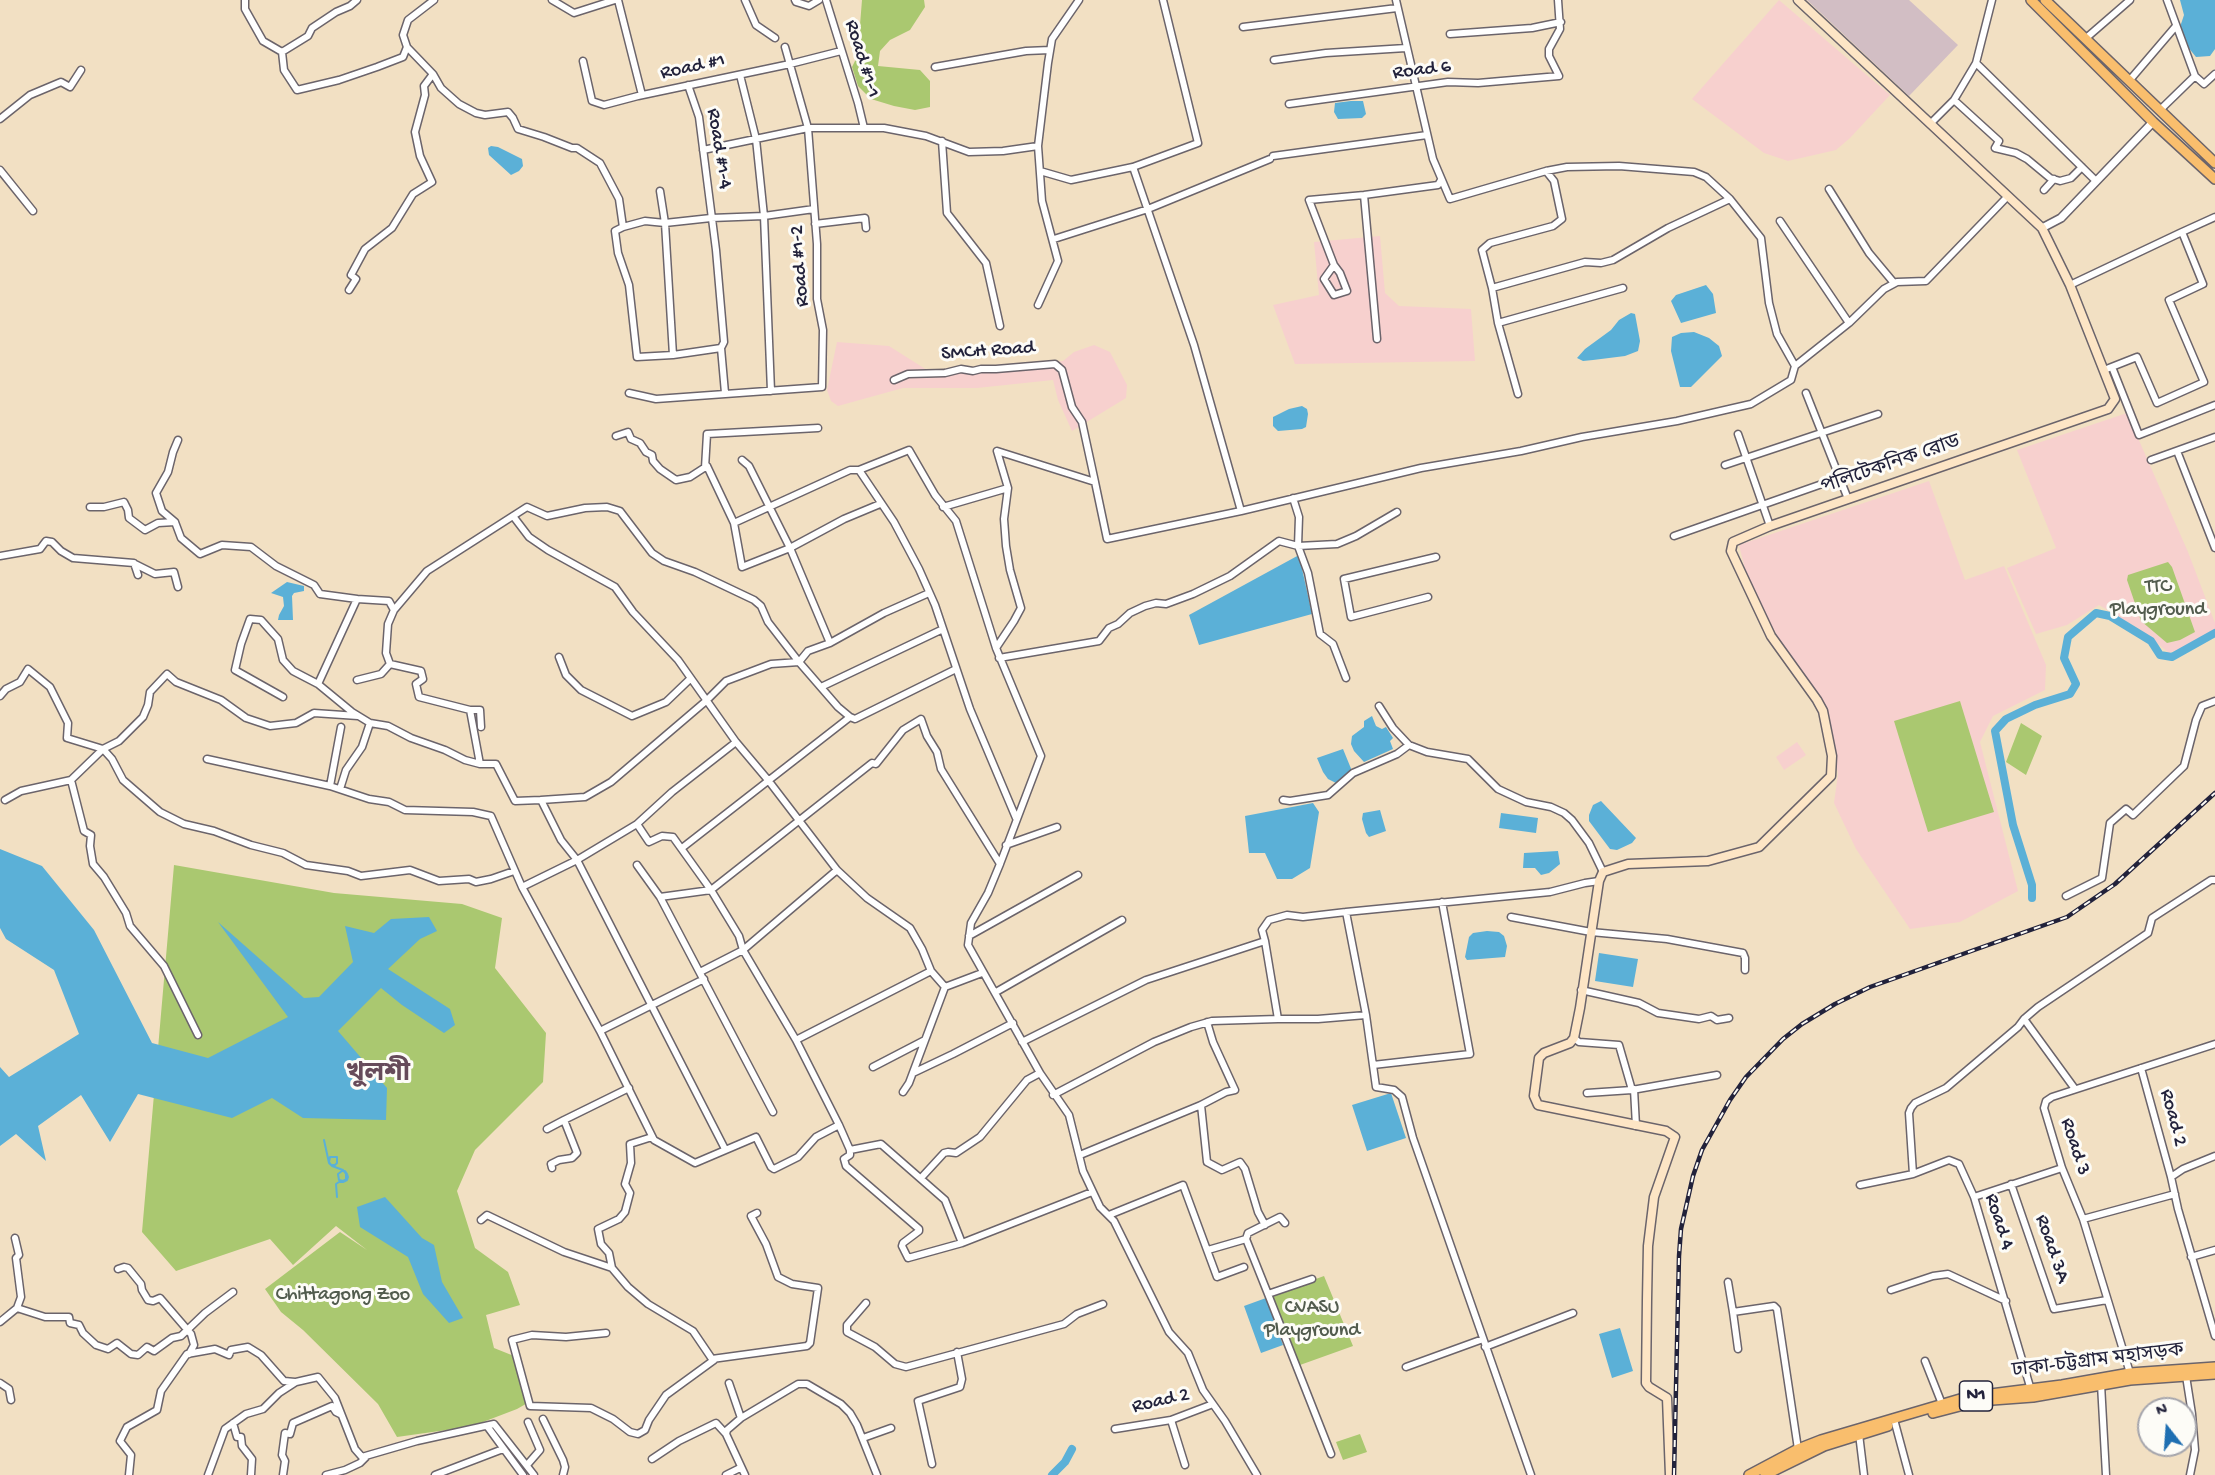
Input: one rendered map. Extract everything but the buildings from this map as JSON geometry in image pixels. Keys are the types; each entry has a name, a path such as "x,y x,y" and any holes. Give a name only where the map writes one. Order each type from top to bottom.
{"main road":[{"name":"পলিটেকনিক রোড","path":"1603,872 1628,864 1708,861 1759,847 1832,777 1832,756 1817,699 1772,636 1731,551 1733,542 1770,526 2108,409 2115,399 2108,368 2042,228 1798,0"},
{"path":"2031,0 2153,122 2215,179"},
{"path":"2045,0 2160,110 2213,157"},
{"path":"1603,872 1599,881 1574,1038 1570,1043 1544,1053 1539,1058 1534,1096 1538,1105 1666,1131 1675,1137 1654,1197 1648,1246 1647,1300 1646,1383 1667,1398 1670,1475"},
{"name":"ঢাকা-চট্টগ্রাম মহাসড়ক","path":"1765,1475 1807,1453 1859,1431 1979,1401 2033,1397 2130,1373 2215,1367"},
{"name":"ঢাকা-চট্টগ্রাম মহাসড়ক","path":"1749,1475 1798,1449 1967,1397 2101,1381 2215,1374"}],"street":[{"path":"245,0 245,9 263,40 282,52"},
{"path":"282,52 308,36 312,28 357,0"},
{"path":"434,0 408,20 403,35 407,47 433,74 441,88 459,104 476,113 485,115 508,112 518,129 577,148 600,163 619,200 623,227 615,231 618,253 629,285 637,357 673,355 721,348"},
{"path":"552,0 574,13 617,0 642,95"},
{"path":"745,0 756,25 775,38"},
{"path":"795,0 809,6 819,0"},
{"name":"Road #1-1","path":"826,0 864,128"},
{"path":"1038,305 1058,261 1042,201 1038,146 1050,50 1052,39 1079,0"},
{"path":"1040,171 1071,180 1133,167 1198,142 1163,0"},
{"path":"1396,0 1427,135 1441,180 1450,199 1567,167 1619,166 1694,172 1706,177 1730,199 1761,238 1769,303 1777,334 1795,366"},
{"path":"1450,34 1532,28 1561,22 1558,0"},
{"path":"1931,123 1954,100 1976,63 1992,0"},
{"path":"2085,39 2130,0"},
{"path":"2167,0 2195,76 2204,84 2215,74"},
{"path":"1243,27 1397,8"},
{"name":"Road 6","path":"1289,104 1448,82 1478,83 1558,76 1549,56 1549,49 1560,29 1561,22"},
{"path":"2129,81 2176,26"},
{"path":"282,52 284,70 297,90 377,68 403,57 407,47"},
{"path":"786,47 808,128 814,209"},
{"path":"1274,60 1326,53 1406,48"},
{"path":"935,67 1026,51 1050,50"},
{"name":"Road #1","path":"583,62 592,101 604,105 841,51"},
{"path":"1976,63 2096,181"},
{"path":"0,119 30,95 62,82 70,87 81,70"},
{"path":"349,290 356,279 351,275 365,249 392,228 413,194 432,182 420,156 415,132 425,95 424,86 433,74"},
{"path":"629,393 656,399 771,391 764,216 756,139 740,75"},
{"path":"2160,110 2195,76"},
{"name":"Road #1-4","path":"688,86 699,117 711,218 724,342 721,348 724,393"},
{"path":"1954,100 1999,141 1995,148 2022,156 2050,178 2060,181 2071,178 2082,167"},
{"path":"2042,228 2061,218 2153,122"},
{"path":"703,150 808,128 884,128 942,141 969,152 1004,152 1038,146"},
{"path":"1054,240 1193,192 1240,170 1258,166 1271,158 1427,135"},
{"path":"942,141 947,213 986,263 1000,326"},
{"path":"1133,167 1194,345 1241,511"},
{"path":"0,170 33,211"},
{"path":"1518,394 1498,323 1482,250 1484,246 1553,226 1562,219 1554,181 1546,171"},
{"path":"2044,190 2054,179"},
{"path":"1334,265 1324,279 1334,295 1347,291 1334,265 1309,200 1438,185 1441,180"},
{"path":"1829,189 1869,253 1894,283"},
{"path":"660,192 665,223 673,355"},
{"path":"1364,195 1377,339"},
{"path":"996,648 1020,608 1006,546 1004,519 1008,488 997,451 1095,482 1107,539 1241,511 1420,468 1521,451 1751,404 1791,380 1795,366 1849,323 1884,290 1894,283 1926,281 2008,196"},
{"path":"1492,288 1585,262 1601,263 1613,260 1668,228 1730,199"},
{"name":"Road #1-2","path":"623,227 645,221 665,223 764,216 814,209 817,299 823,330 822,387 771,391"},
{"path":"2070,285 2215,217"},
{"path":"815,224 866,218 866,228"},
{"path":"1780,221 1849,323"},
{"path":"2182,232 2203,284 2169,300 2204,382 2157,403 2137,357 2108,368 2139,435 2215,405"},
{"path":"1498,323 1623,288"},
{"name":"SMCH Road","path":"894,380 908,374 1055,364 1062,370 1072,407 1082,422 1095,482"},
{"path":"1806,393 1848,499"},
{"path":"1725,465 1878,414"},
{"path":"705,468 707,434 818,428"},
{"path":"616,436 628,432 631,439 640,443 646,452 652,455 653,461 660,469 676,480 690,477 707,466 734,523 742,567 790,548 844,519 880,504"},
{"path":"1738,434 1770,526"},
{"path":"2151,460 2215,437"},
{"path":"178,440 168,472 156,493 162,511 175,522 181,537 200,554 222,544 251,547 276,566 314,585 320,594 389,601 394,610"},
{"path":"734,523 849,470 860,470 909,450 943,507 956,521 999,658 1041,756 988,893 971,923 968,945 1053,1095 1065,1107 1083,1171 1100,1207 1114,1221 1149,1296 1162,1314 1169,1332 1188,1353 1199,1382 1225,1420 1257,1475"},
{"path":"2177,451 2215,548"},
{"path":"742,460 749,466 770,506 830,643"},
{"path":"860,470 880,504 894,522 919,569 943,629 970,709 1016,818"},
{"path":"1674,536 1839,478"},
{"path":"943,507 1008,488"},
{"path":"1293,498 1299,517 1298,546 1308,573 1320,634 1333,644 1346,678"},
{"path":"90,507 104,507 124,502 129,518 145,530 158,523 175,522"},
{"path":"390,664 386,653 388,624 394,610 427,571 527,507 547,516 585,508 607,507 620,511 652,553 664,561 695,572 761,606 768,622 799,662 838,707 850,717 855,719 956,669"},
{"path":"999,658 1099,641 1109,628 1118,624 1135,610 1156,603 1166,604 1193,594 1230,576 1279,542 1298,546 1337,544 1356,536 1397,512"},
{"path":"513,516 529,537 615,587 633,612 646,623 678,660 736,742 837,870 867,898 910,928 931,970 945,987"},
{"path":"0,556 40,549 46,541 52,542 73,558 134,563 155,574 174,572 178,587"},
{"path":"1428,597 1351,617 1344,579 1436,557"},
{"path":"134,563 138,575"},
{"path":"283,697 234,670 250,619 261,620 278,639 283,660 293,671 318,684 358,716 370,723 388,726 465,760 480,764 496,764 514,801 585,797 611,782 706,701 726,681 771,664 799,662 807,651 830,643 884,613 929,593"},
{"path":"318,684 357,599"},
{"path":"821,687 943,629"},
{"path":"559,657 566,675 581,690 632,716 666,702 690,679"},
{"path":"357,680 381,674 390,664"},
{"path":"390,664 421,671 423,679 416,684 419,697 470,710 480,710 481,727"},
{"path":"0,696 6,689 20,682 28,669 50,687 68,723 67,738 103,749 112,759 123,780 160,812 184,824 283,853 306,865 348,871 362,876 410,870 439,881 469,879 476,882 514,871"},
{"path":"5,800 21,791 71,780 103,749 119,741 142,717 148,705 150,692 167,674 176,682 221,700 246,718 270,726 296,723 314,713 358,716"},
{"path":"50,687 54,680"},
{"path":"2066,896 2102,878 2110,823 2126,809 2133,815 2184,766 2202,705 2215,701"},
{"path":"1379,706 1392,728 1409,745 1427,752 1468,759 1497,789 1564,813 1589,843 1603,872"},
{"path":"470,710 480,764"},
{"path":"682,848 850,717"},
{"path":"660,897 711,890 872,764 876,764 903,730 921,719 927,736 937,752 941,769 1000,864"},
{"path":"340,789 346,770 362,747 370,723"},
{"path":"330,786 341,727"},
{"path":"522,887 577,860 637,824 672,792 736,742"},
{"path":"1283,800 1328,795 1353,773 1397,754 1409,745"},
{"path":"207,759 330,786 369,799 389,802 405,810 473,812 491,816 522,887 600,1031 654,1140 696,1163 756,1137 771,1167 777,1169 798,1157 816,1137 839,1125"},
{"path":"71,780 84,831 91,835 93,864 104,877 126,913 130,926 164,966 198,1035"},
{"path":"541,800 561,840 577,860 725,1149"},
{"path":"637,824 649,842 662,836 673,837 711,890 796,1040 839,1125 850,1150 850,1155 844,1159 846,1166 919,1228 919,1231 903,1243 902,1246 908,1258 962,1243 1092,1192"},
{"path":"1006,845 1057,827"},
{"path":"637,865 660,897 773,1112"},
{"path":"700,972 743,950 837,870"},
{"path":"969,936 1078,875"},
{"path":"1913,1174 1909,1113 1915,1103 1946,1088 2038,1007 2148,933 2152,918 2211,880 2215,880"},
{"path":"1278,1019 1262,930 1269,920 1287,915 1303,917 1550,892 1599,881"},
{"path":"1373,1065 1470,1054 1442,902"},
{"path":"1346,912 1366,1015 1376,1087 1394,1090 1402,1097 1413,1138 1531,1475"},
{"path":"1511,917 1591,932 1667,939 1743,953 1745,970"},
{"path":"996,992 1122,920"},
{"path":"1022,1042 1146,980 1265,941"},
{"path":"796,1040 931,970"},
{"path":"903,1092 913,1072 945,987 982,973"},
{"path":"600,1031 704,979"},
{"path":"1581,990 1640,1003 1658,1013 1700,1019 1711,1016 1717,1020 1729,1018"},
{"path":"1053,1095 1154,1042 1207,1022 1254,1018 1318,1019 1366,1015"},
{"path":"2024,1019 2075,1089"},
{"path":"1080,1155 1235,1090 1207,1022"},
{"path":"913,1072 1013,1023"},
{"path":"1574,1038 1579,1042 1619,1045 1633,1089 1635,1125"},
{"path":"873,1067 925,1040"},
{"name":"Road 3","path":"2130,1373 2083,1219 2062,1168 2044,1108 2046,1101 2052,1097 2215,1044"},
{"name":"Road 2","path":"2141,1068 2191,1257 2215,1336"},
{"path":"921,1179 944,1153 956,1153 980,1137 1027,1080 1040,1073"},
{"path":"1587,1093 1633,1089 1717,1075"},
{"path":"547,1129 629,1088"},
{"path":"1201,1105 1207,1162 1222,1170 1240,1162 1245,1169 1258,1212 1265,1225"},
{"path":"552,1168 551,1164 558,1160 572,1158 577,1154 564,1120"},
{"path":"652,1137 630,1144 631,1163 625,1184 630,1193 625,1212 619,1219 598,1228 601,1244 609,1253 612,1268 628,1287 648,1304 693,1330 710,1358 714,1360"},
{"path":"850,1150 881,1144 945,1200 962,1243"},
{"name":"Road 2","path":"2171,1177 2183,1169 2215,1156"},
{"name":"Road 4","path":"1860,1185 1913,1174 1949,1160 1959,1164 1974,1197 2031,1390"},
{"path":"1974,1197 2062,1168"},
{"name":"Road 3A","path":"2011,1184 2054,1308 2107,1300"},
{"path":"1109,1215 1183,1185 1216,1277 1244,1267"},
{"path":"2083,1219 2175,1194"},
{"path":"606,1333 574,1337 532,1335 512,1340 530,1406 591,1408 613,1419 630,1432 638,1434 645,1430 666,1395 714,1360 807,1346 810,1343 818,1288 792,1284 778,1277 766,1245 751,1216 757,1213"},
{"path":"481,1220 487,1215 564,1252 612,1268"},
{"path":"1285,1223 1280,1217 1248,1233 1246,1239 1331,1454"},
{"path":"0,1322 18,1308 21,1297 16,1258 19,1255 15,1238"},
{"path":"1208,1250 1246,1239"},
{"path":"2191,1257 2215,1250"},
{"path":"118,1269 124,1266 128,1268 141,1284 148,1300 160,1299 191,1334 194,1345 161,1392 157,1410 127,1427 120,1441 131,1455 129,1475"},
{"path":"1891,1290 1933,1276 1948,1274 2006,1301"},
{"path":"1268,1294 1312,1279"},
{"path":"1728,1282 1738,1348"},
{"path":"18,1308 45,1317 69,1317 70,1323 79,1325 83,1333 96,1345 108,1349 117,1343 131,1354 138,1355 147,1347 154,1351 172,1338 181,1336 234,1292"},
{"path":"866,1303 847,1325 847,1332 875,1347 900,1367 1064,1324 1077,1314 1102,1304"},
{"path":"1733,1312 1774,1306 1777,1309 1798,1449"},
{"path":"1406,1367 1573,1313"},
{"path":"189,1354 215,1349 229,1354 231,1350 248,1347 261,1355 284,1381 296,1382 318,1377 335,1398 355,1449 362,1457 417,1441 494,1424 534,1475"},
{"path":"932,1464 918,1401 960,1387 962,1379 957,1352"},
{"path":"1925,1361 1942,1404"},
{"path":"2186,1376 2195,1450 2190,1475"},
{"path":"2101,1381 2106,1475"},
{"path":"208,1475 225,1429 246,1414 263,1409 279,1393 296,1382"},
{"path":"0,1383 9,1389 11,1400"},
{"path":"729,1383 741,1418"},
{"path":"726,1434 727,1430 741,1418 798,1384 807,1384 841,1404 854,1419 877,1475"},
{"name":"Road 2","path":"1115,1429 1171,1420 1213,1404"},
{"path":"283,1475 285,1461 282,1455 285,1433 290,1434 292,1423 332,1406 340,1414"},
{"path":"543,1419 563,1460 565,1467 563,1475"},
{"path":"1171,1420 1185,1465"},
{"path":"527,1465 540,1450 528,1422"},
{"path":"233,1423 237,1437 241,1437 242,1446 252,1459 251,1475"},
{"path":"652,1459 679,1441 716,1423 726,1434 745,1475"},
{"path":"1895,1423 1909,1475"},
{"path":"487,1426 523,1475"},
{"path":"863,1438 891,1428"},
{"path":"1859,1431 1864,1475"},
{"path":"435,1475 503,1449"},
{"path":"326,1475 360,1463 366,1456"},
{"path":"726,1475 740,1468"}],"shaded area":[{"path":"1779,0 1890,95 1836,150 1788,161 1764,153 1692,99"},
{"path":"1807,0 1909,0 1958,45 1909,96"},
{"path":"1380,236 1385,293 1399,306 1471,309 1475,361 1295,364 1273,305 1319,295 1314,242"},
{"path":"837,342 889,346 927,370 1063,361 1074,352 1094,345 1110,352 1127,385 1126,398 1072,431 1058,400 1053,380 977,388 903,388 838,406 831,401 827,390"},
{"path":"2127,413 2188,552 2215,623 2215,630 2169,653 2141,630 2099,605 2067,625 2036,634 2007,568 2056,548 2017,450"},
{"path":"1929,481 1965,580 2004,566 2046,665 2045,690 1993,716 1980,742 2018,891 1960,922 1910,929 1856,849 1834,803 1838,774 1827,711 1788,656 1758,600 1748,581 1739,545"},
{"path":"1797,742 1806,755 1784,770 1776,757"}],"green space":[{"path":"862,0 924,0 925,7 910,30 890,40 880,51 878,66 920,70 930,81 930,107 915,110 894,106 871,99 858,86 852,67 861,49"},
{"name":"TTC Playground","path":"2168,562 2172,567 2195,632 2180,640 2167,643 2141,621 2127,580 2128,575"},
{"path":"1960,701 1994,812 1928,832 1894,721"},
{"path":"2021,723 2042,736 2026,775 2006,762"},
{"name":"Chittagong Zoo","path":"174,865 334,893 462,904 502,918 495,968 546,1033 543,1082 475,1150 457,1191 475,1248 508,1272 520,1305 486,1315 494,1348 514,1356 531,1401 483,1422 482,1425 397,1437 378,1404 303,1330 281,1312 265,1289 340,1232 367,1250 336,1226 293,1265 270,1239 176,1271 142,1232"},
{"name":"CVASU Playground","path":"1324,1276 1353,1346 1300,1365 1272,1295"},
{"path":"1360,1434 1367,1452 1343,1460 1336,1442"}],"water":[{"path":"2180,0 2215,0 2215,49 2210,56 2196,57 2183,41 2179,30 2184,15"},
{"path":"1363,101 1366,114 1362,118 1338,119 1334,112 1335,103"},
{"path":"491,146 522,159 523,166 511,175 489,155 488,148"},
{"path":"1706,285 1713,294 1716,313 1681,323 1671,301 1676,295"},
{"path":"1631,313 1635,314 1640,341 1638,351 1625,356 1593,360 1583,361 1577,358 1585,349 1611,330 1619,320"},
{"path":"1694,332 1709,338 1719,346 1722,356 1691,387 1680,387 1671,351 1672,337 1681,333"},
{"path":"1302,406 1307,409 1308,414 1306,427 1278,431 1273,426 1273,417 1289,409"},
{"path":"1299,555 1312,614 1199,645 1189,615"},
{"path":"287,582 304,586 304,591 294,593 292,596 293,620 278,620 284,606 283,597 271,593"},
{"path":"1372,716 1376,726 1382,729 1386,727 1393,738 1390,741 1393,749 1364,762 1354,751 1351,744 1352,736 1364,727 1364,721"},
{"path":"1343,749 1352,771 1336,783 1328,779 1317,758"},
{"path":"1601,801 1636,838 1632,843 1617,850 1610,849 1589,821 1593,805"},
{"path":"1313,803 1319,812 1310,868 1292,879 1277,879 1265,853 1249,853 1245,816"},
{"path":"1380,810 1386,831 1369,837 1362,819 1363,813"},
{"path":"1501,813 1538,818 1536,833 1499,828"},
{"path":"0,849 42,866 94,930 152,1043 208,1058 288,1017 218,922 304,998 319,997 353,962 345,926 374,933 391,919 429,917 437,931 420,939 388,969 450,1009 455,1025 444,1033 381,988 338,1031 387,1088 386,1120 303,1118 272,1098 232,1118 138,1094 110,1142 81,1095 38,1126 46,1161 16,1134 0,1146 0,1067 9,1077 79,1034 54,970 6,939 0,928"},
{"path":"1558,851 1560,864 1549,873 1541,875 1535,868 1523,868 1524,853"},
{"path":"1499,932 1504,936 1507,946 1505,957 1467,960 1465,957 1469,937 1473,933"},
{"path":"1599,953 1638,959 1633,987 1595,981"},
{"path":"1391,1093 1406,1138 1367,1151 1352,1105"},
{"path":"385,1197 422,1238 434,1245 442,1282 463,1318 449,1323 423,1294 408,1257 360,1227 357,1207"},
{"path":"1266,1298 1283,1345 1261,1353 1244,1306"},
{"path":"1620,1328 1633,1371 1612,1378 1599,1334"}],"waterway":[{"path":"2032,898 2032,885 2013,825 1995,731 2006,719 2035,705 2070,694 2076,684 2064,658 2068,637 2096,613 2110,616 2151,641 2160,655 2172,657 2215,633"},
{"path":"324,1140 329,1163 331,1165 335,1165 337,1157 330,1157 329,1162 332,1166 343,1170 346,1174 346,1179 339,1180 338,1174 342,1171 345,1171 348,1177 347,1180 336,1184 337,1197"},
{"path":"1052,1475 1065,1462 1072,1449"}],"railway":[{"path":"1674,1475 1681,1229 1693,1176 1702,1150 1730,1100 1746,1077 1783,1039 1802,1024 1835,1004 1870,987 2067,917 2115,884 2215,793"}],"district":[{"name":"খুলশী","path":"378,1076"}]}
